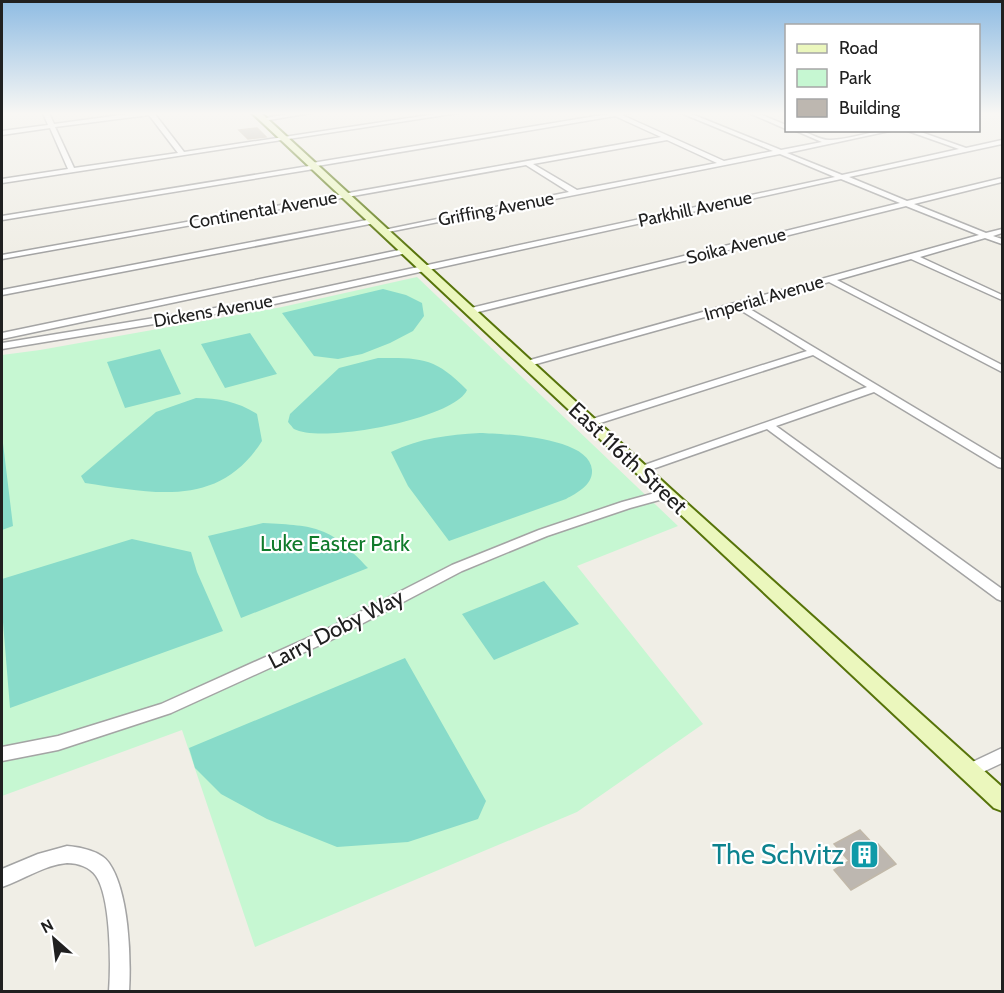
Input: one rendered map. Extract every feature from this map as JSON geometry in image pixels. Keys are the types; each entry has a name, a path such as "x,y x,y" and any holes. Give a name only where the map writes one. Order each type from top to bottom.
{"main road":[{"name":"East 116th Street","path":"306,159 666,494 1002,801"}],"street":[{"path":"67,159 72,171"},
{"path":"2,182 147,159"},
{"path":"2,218 353,159"},
{"name":"Continental Avenue","path":"2,257 547,159"},
{"path":"713,159 723,164"},
{"name":"Griffing Avenue","path":"2,293 576,193 746,159"},
{"path":"793,159 1002,242"},
{"name":"Parkhill Avenue","path":"422,268 924,159"},
{"path":"527,163 576,193"},
{"name":"Soika Avenue","path":"470,311 1002,180"},
{"name":"Imperial Avenue","path":"526,364 1002,231"},
{"path":"2,336 404,251"},
{"path":"912,256 1002,298"},
{"name":"Dickens Avenue","path":"2,346 229,310 422,268"},
{"path":"830,279 1002,369"},
{"path":"738,305 1002,465"},
{"path":"590,423 815,351"},
{"path":"640,470 875,388"},
{"path":"769,426 1002,596"},
{"name":"Larry Doby Way","path":"2,754 58,743 165,709 326,636 457,568 543,533 666,494"},
{"path":"970,771 1002,755"},
{"path":"2,878 47,860 73,855 88,859 102,868 113,893 119,992"}],"green space":[{"name":"Luke Easter Park","path":"417,277 678,526 577,566 703,724 577,812 255,947 182,730 2,796 2,355 282,307"},
{"path":"383,289 406,295 422,303 424,316 413,331 362,354 338,359 314,356 282,313"},
{"path":"250,333 277,374 225,388 201,344"},
{"path":"160,349 181,394 125,408 107,362"},
{"path":"378,358 417,359 436,365 467,390 457,401 438,410 386,426 358,431 309,433 294,429 288,422 290,414 339,368"},
{"path":"196,398 228,401 257,414 262,441 245,463 226,478 205,487 160,492 85,483 81,476 156,412"},
{"path":"480,433 525,436 562,444 577,450 588,459 592,470 590,480 584,488 566,499 449,541 408,486 391,452 434,438"},
{"path":"2,435 13,526 2,530"},
{"path":"263,523 297,525 322,531 343,544 368,568 241,618 208,536"},
{"path":"132,539 191,552 197,572 223,631 10,708 2,610 2,579"},
{"path":"544,581 579,624 494,660 462,614"},
{"path":"405,658 486,801 478,819 408,842 337,847 267,819 221,794 195,768 189,748"}],"building":[{"name":"The Schvitz","path":"860,830 875,846 878,844 896,864 851,890 834,870 849,861 834,844"}],"place":[{"name":"The Schvitz","path":"865,854"}]}
